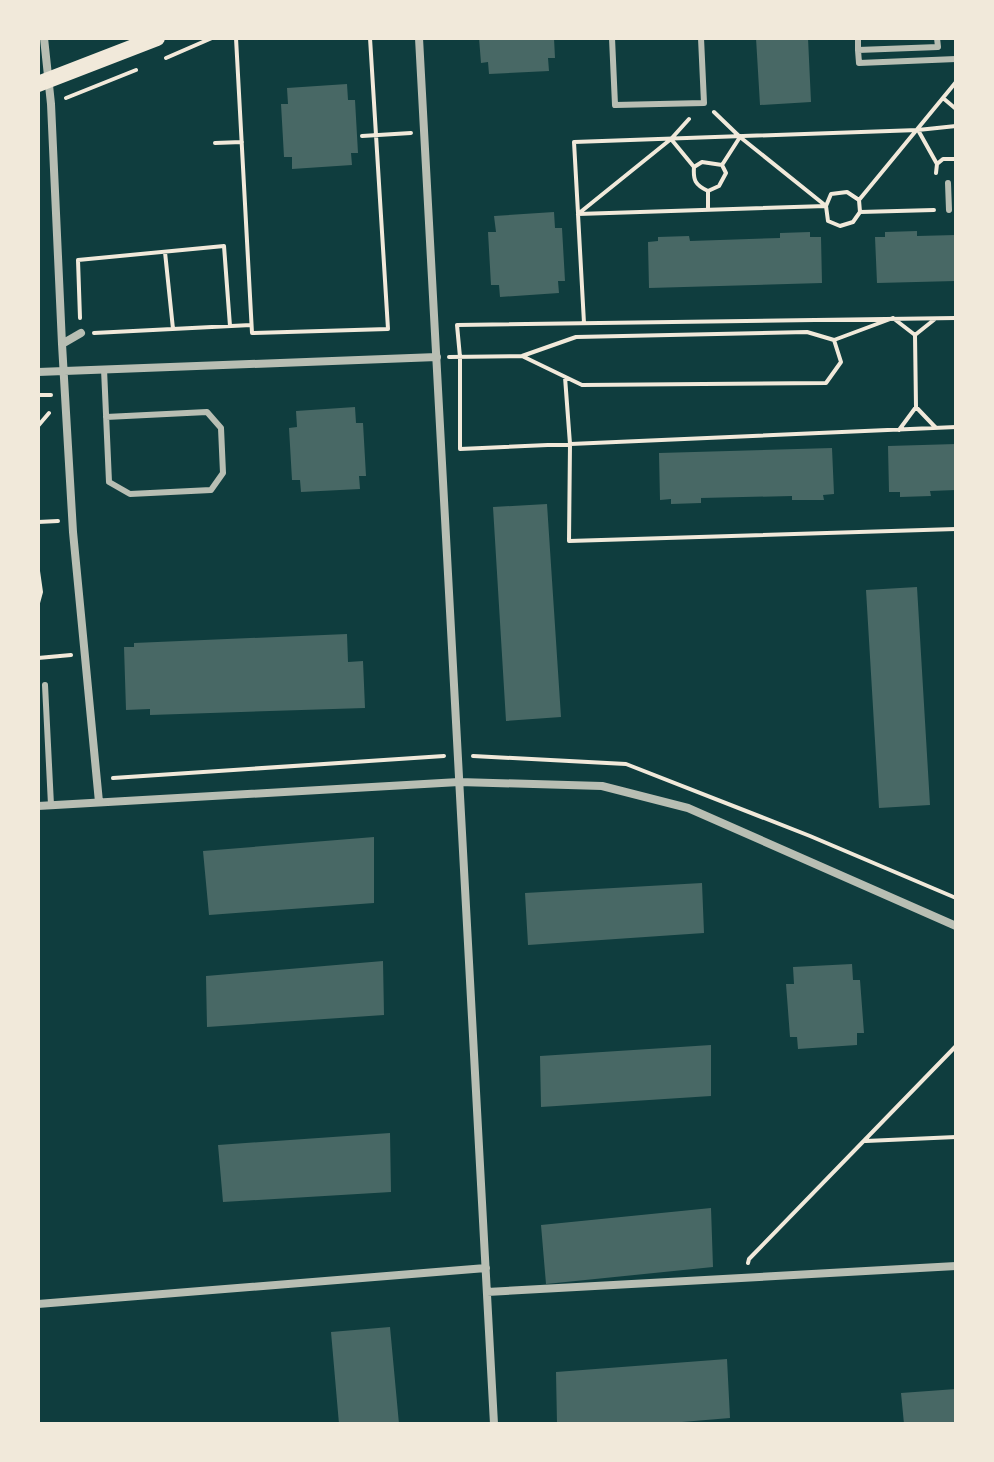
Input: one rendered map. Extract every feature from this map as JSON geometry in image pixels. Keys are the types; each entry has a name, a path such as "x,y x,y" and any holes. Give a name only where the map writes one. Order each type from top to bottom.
{"main road":[{"path":"43,82 157,38"}],"street":[{"path":"44,38 43,82 51,104 72,521 99,802"},
{"path":"419,38 494,1424"},
{"path":"62,344 81,333"},
{"path":"38,372 437,357"},
{"path":"38,806 459,782 602,786 688,808 956,926"},
{"path":"487,1292 956,1266"},
{"path":"38,1304 486,1268"}],"lane":[{"path":"612,38 615,105 704,103 701,38"},
{"path":"858,38 859,63 956,59"},
{"path":"858,50 938,47 937,38"},
{"path":"948,183 949,210"},
{"path":"104,369 106,417 109,482 130,494 211,490 223,473 221,428 207,412 106,417"},
{"path":"45,685 51,805"}],"path":[{"path":"163,59 212,38"},
{"path":"236,38 252,333 388,329 370,38"},
{"path":"51,104 149,65"},
{"path":"859,200 847,192 831,194 826,206 828,221 840,226 853,222 860,212 859,200 956,82"},
{"path":"943,98 956,109"},
{"path":"578,214 671,139 704,103 740,137 826,206"},
{"path":"584,323 574,142 918,130 956,126"},
{"path":"918,130 937,164"},
{"path":"362,136 425,132"},
{"path":"722,165 740,137"},
{"path":"671,139 694,167 693,178 698,186 708,191"},
{"path":"215,143 242,142"},
{"path":"694,167 702,162 722,165"},
{"path":"708,191 725,179 722,165"},
{"path":"708,191 708,210"},
{"path":"578,214 826,206"},
{"path":"860,212 949,210"},
{"path":"230,326 224,246 78,260 81,333 173,329 251,325"},
{"path":"165,252 173,329"},
{"path":"437,357 522,356 576,337 807,332 834,340 893,318"},
{"path":"893,318 915,335"},
{"path":"915,335 936,318"},
{"path":"956,318 457,325 460,449 956,427"},
{"path":"899,430 916,407 915,335"},
{"path":"522,356 582,385 826,383 841,362 834,340"},
{"path":"565,377 570,444 569,541 956,529"},
{"path":"916,407 936,428"},
{"path":"38,571 41,592 38,603"},
{"path":"38,658 84,654"},
{"path":"746,1278 749,1259 956,1046"},
{"path":"863,1141 956,1137"}],"building":[{"path":"479,38 554,38 555,58 548,58 549,71 489,74 488,62 481,63"},
{"path":"756,38 808,38 811,102 760,105"},
{"path":"347,84 348,100 355,100 358,153 351,153 352,165 292,169 292,157 284,157 281,104 288,104 287,88"},
{"path":"554,212 555,228 562,228 565,281 558,281 559,293 500,297 499,285 491,285 488,232 496,232 494,216"},
{"path":"917,231 917,236 956,235 956,281 877,283 875,237 885,237 885,232"},
{"path":"810,232 810,237 821,237 822,283 649,288 648,242 658,241 658,237 689,236 690,241 780,238 780,233"},
{"path":"355,407 356,423 363,423 366,476 359,476 360,489 301,492 300,480 292,480 289,428 297,427 296,411"},
{"path":"956,444 956,490 930,491 931,496 900,497 900,492 889,492 888,446"},
{"path":"832,448 834,494 823,495 824,500 792,500 792,496 701,498 701,503 671,504 671,499 660,500 659,453"},
{"path":"547,504 561,717 506,721 493,507"},
{"path":"917,587 930,805 879,808 866,590"},
{"path":"347,634 348,662 363,661 365,708 150,715 150,709 126,710 124,647 134,647 134,643"},
{"path":"374,837 374,903 209,915 203,851"},
{"path":"702,883 704,933 528,945 525,893"},
{"path":"383,961 384,1015 207,1027 206,976"},
{"path":"852,964 853,980 860,980 864,1033 857,1033 857,1045 798,1049 797,1037 790,1037 786,984 794,984 793,967"},
{"path":"711,1045 711,1096 541,1107 540,1056"},
{"path":"390,1133 391,1192 223,1202 218,1145"},
{"path":"711,1208 713,1267 546,1284 541,1225"},
{"path":"390,1327 399,1424 339,1424 331,1332"},
{"path":"727,1359 730,1418 658,1424 557,1424 556,1372"},
{"path":"956,1389 956,1424 904,1424 901,1393"}]}
